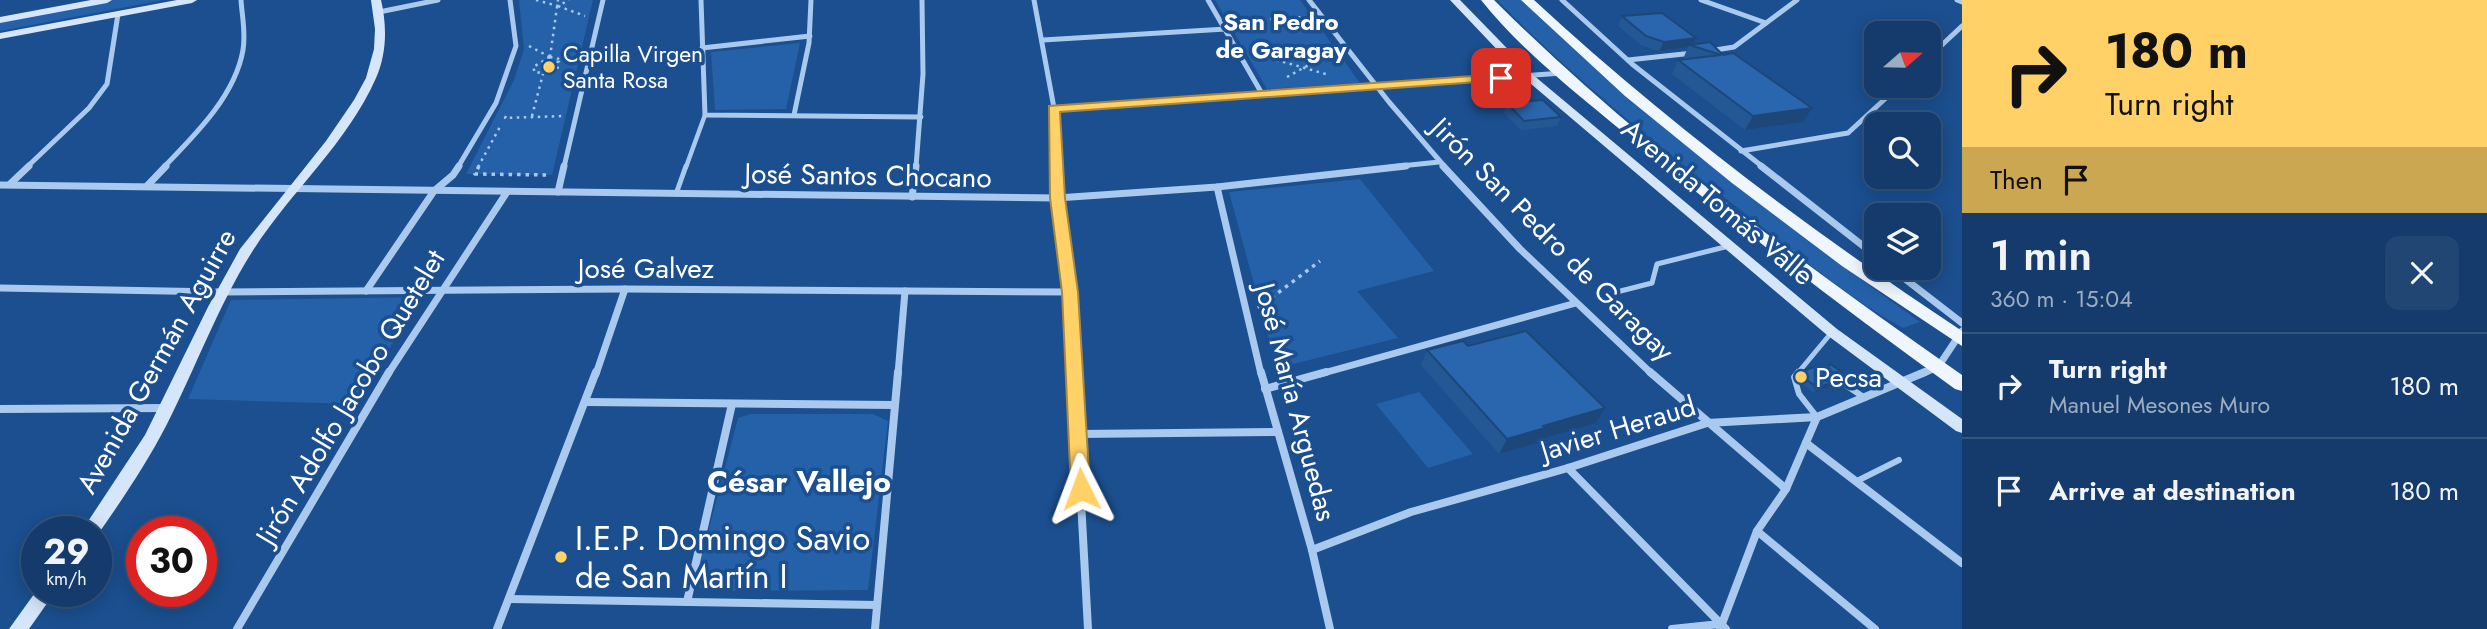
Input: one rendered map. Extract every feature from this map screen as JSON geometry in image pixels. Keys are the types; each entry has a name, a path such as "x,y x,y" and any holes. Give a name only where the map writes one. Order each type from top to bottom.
{"main road":[{"path":"0,20 107,0"},
{"path":"0,36 192,0"},
{"name":"Avenida Tomás Valle","path":"1455,0 1528,76 1729,246 1832,332 1962,427"},
{"name":"Avenida Tomás Valle","path":"1487,0 1631,132 1742,222 1962,384"},
{"name":"Avenida Tomás Valle","path":"1527,0 1675,131 1855,267 1961,333"},
{"name":"Avenida Germán Aguirre","path":"101,516 139,460 167,408 221,292 248,247 351,113 370,80 381,41 377,6"},
{"path":"18,629 35,607"}],"street":[{"path":"147,186 201,129 229,85 243,51 241,0"},
{"path":"377,6 438,0"},
{"path":"366,291 434,191 453,175 496,103 516,46 510,0"},
{"path":"558,192 603,0"},
{"path":"701,0 705,115 921,117"},
{"path":"794,115 810,36 811,0"},
{"path":"912,197 921,117 925,39 922,0"},
{"path":"1034,0 1054,108 1058,198 1070,292 1088,629"},
{"path":"1208,0 1261,92"},
{"name":"Jirón San Pedro de Garagay","path":"1309,0 1343,46 1439,162 1576,303 1707,423 1786,489"},
{"name":"Avenida Tomás Valle","path":"1562,0 1628,60 1864,247"},
{"path":"1700,0 1766,23"},
{"path":"1628,60 1734,47 1797,0"},
{"path":"1957,0 1962,2"},
{"path":"9,185 89,108 107,84 118,14"},
{"path":"1941,46 1962,26"},
{"path":"1042,40 1226,29"},
{"path":"702,48 810,36"},
{"path":"1054,108 1564,73"},
{"path":"1741,151 1848,133 1886,98"},
{"name":"José Santos Chocano","path":"0,185 1058,198 1217,187 1439,162"},
{"name":"José María Arguedas","path":"1217,187 1265,389 1312,550 1330,629"},
{"name":"Jirón Adolfo Jacobo Quetelet","path":"237,629 365,409 507,192"},
{"path":"1904,280 1961,333 1938,367"},
{"name":"José Galvez","path":"0,288 221,292 625,289 1070,292"},
{"path":"497,629 586,402 625,289"},
{"path":"875,629 905,291"},
{"path":"1265,389 1576,303"},
{"name":"Javier Heraud","path":"1312,550 1411,512 1568,468 1707,423 1817,417 1938,367"},
{"path":"586,402 894,405"},
{"path":"687,602 732,404"},
{"path":"0,409 167,408"},
{"path":"1722,627 1757,531 1786,489 1817,417"},
{"path":"1077,434 1278,432"},
{"path":"1806,443 1962,563"},
{"path":"1568,468 1722,627"},
{"path":"1757,531 1875,629"},
{"path":"509,599 877,605"},
{"path":"1672,629 1722,627"}],"lane":[{"path":"676,194 705,115"},
{"path":"1605,295 1652,283 1657,264 1729,246"},
{"path":"1817,417 1793,382 1797,371 1811,362 1832,332"},
{"path":"1841,382 1865,398"},
{"path":"1857,481 1899,460"}],"path":[{"path":"536,0 586,17 584,27"},
{"path":"548,58 558,0"},
{"path":"558,6 569,0"},
{"path":"1222,22 1321,16"},
{"path":"527,59 529,46 548,58 559,62 559,67 552,73 535,74 533,67 548,58 576,62"},
{"path":"1276,92 1273,86 1302,67 1343,46"},
{"path":"1238,49 1354,81 1359,87"},
{"path":"574,72 578,55"},
{"path":"532,117 543,74"},
{"path":"509,108 475,174 549,175"},
{"path":"561,128 566,108"},
{"path":"505,118 564,116"},
{"path":"1248,316 1320,261"}],"shaded area":[{"path":"109,0 163,0 0,31 0,20"},
{"path":"519,0 593,0 552,175 466,174 514,80 524,49"},
{"path":"1215,0 1300,0 1360,83 1267,89"},
{"path":"1497,0 1522,0 1617,86 1715,167 1920,322 1903,328 1827,278 1623,116"},
{"path":"800,43 786,109 715,110 711,52"},
{"path":"1360,179 1434,271 1357,291 1398,338 1277,368 1229,192"},
{"path":"424,297 351,404 188,399 231,300"},
{"path":"1419,392 1473,454 1428,468 1376,404"},
{"path":"750,414 873,414 888,421 868,590 703,591 695,582 738,418"}],"building":[{"path":"1662,13 1696,38 1664,42 1646,36 1622,16"},
{"path":"1710,42 1723,55 1733,53 1812,108 1753,116 1678,60 1721,55 1690,45"},
{"path":"1543,100 1561,117 1524,121 1507,103"},
{"path":"1526,331 1605,408 1507,439 1427,350 1463,341 1468,346"},
{"path":"1830,364 1842,372 1840,379 1818,388 1806,379 1806,370 1819,365 1827,368"}],"place":[{"name":"Capilla Virgen Santa Rosa","path":"549,67"},
{"name":"Pecsa","path":"1801,377"},
{"name":"I.E.P. Domingo Savio de San Martín I","path":"561,557"}],"district":[{"name":"San Pedro de Garagay","path":"1281,36"},
{"name":"César Vallejo","path":"799,482"}],"route":[{"path":"1081,489 1070,292 1058,198 1054,108 1261,92 1501,78"}]}
